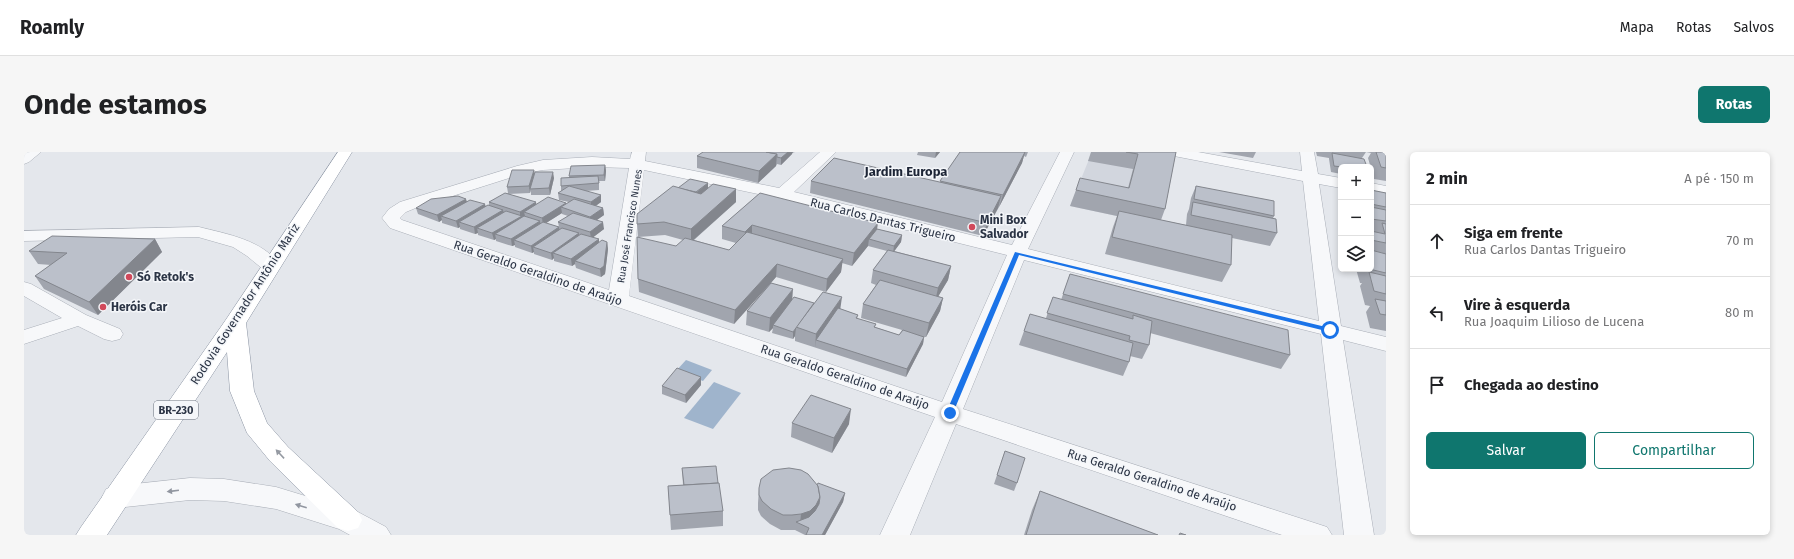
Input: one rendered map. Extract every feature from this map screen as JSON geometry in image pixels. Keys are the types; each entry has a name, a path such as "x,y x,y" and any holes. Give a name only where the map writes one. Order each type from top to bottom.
{"highway":[{"name":"Rodovia Governador Antônio Mariz","path":"91,535 116,496 235,323 345,152"},
{"path":"235,323 242,391 256,427 279,454 348,520"}],"street":[{"path":"24,159 34,152"},
{"path":"782,194 829,152"},
{"path":"895,535 950,413 1017,253 1067,152"},
{"path":"1174,152 1338,182"},
{"path":"1306,152 1311,177 1330,330 1359,535"},
{"name":"Rua Carlos Dantas Trigueiro","path":"396,224 391,218 393,214 412,203 522,169 563,163 639,158 1386,344"},
{"name":"Rua José Francisco Nunes","path":"618,300 639,158"},
{"path":"1374,189 1386,191"},
{"name":"Rua Geraldo Geraldino de Araújo","path":"396,224 950,413 1317,535"},
{"path":"24,236 199,232 239,243 254,252 271,266"},
{"path":"24,288 80,319 112,334"},
{"path":"24,337 80,319"},
{"path":"116,496 190,488 224,490 276,498 348,520 376,535"}],"shaded area":[{"path":"1092,152 1170,165 1158,225 1070,206"}],"water":[{"path":"686,360 712,370 703,381 676,371"},
{"path":"714,382 741,393 713,429 684,418"}],"building":[{"path":"703,152 766,152 777,154 759,171 697,156"},
{"path":"766,152 788,152 781,158 777,157 777,154"},
{"path":"960,152 1025,152 1003,195 940,181"},
{"path":"1126,152 1176,152 1165,209 1076,190 1080,178 1129,188 1138,154"},
{"path":"1376,152 1386,152 1386,168 1381,167"},
{"path":"1332,153 1364,159 1366,164 1338,164 1338,166 1334,166"},
{"path":"834,158 1001,196 987,223 811,181"},
{"path":"605,165 604,175 569,176 571,166"},
{"path":"512,170 534,170 529,186 507,187"},
{"path":"535,172 553,172 549,188 530,189"},
{"path":"598,176 599,183 561,186 561,178"},
{"path":"690,179 708,183 696,192 678,188"},
{"path":"713,184 736,189 691,229 664,222 637,224 637,214 673,186 701,194"},
{"path":"569,186 601,195 591,202 558,193"},
{"path":"1196,186 1274,201 1274,216 1194,199"},
{"path":"1374,191 1386,193 1386,207 1374,205"},
{"path":"505,193 536,202 520,212 489,202"},
{"path":"760,193 878,223 854,253 752,225 745,232 722,226"},
{"path":"458,196 466,199 437,215 416,208 431,199"},
{"path":"548,197 566,203 542,218 524,212"},
{"path":"574,199 603,208 590,217 561,207"},
{"path":"470,200 485,204 456,221 441,216"},
{"path":"1193,202 1276,219 1277,233 1191,215"},
{"path":"488,205 503,210 474,227 459,222"},
{"path":"1374,208 1386,210 1386,221 1374,219"},
{"path":"506,211 522,216 492,233 477,228"},
{"path":"1119,211 1232,235 1231,265 1112,237"},
{"path":"573,213 603,222 590,232 558,222"},
{"path":"524,216 540,221 511,239 495,234"},
{"path":"543,222 559,227 531,246 514,240"},
{"path":"1382,223 1386,224 1386,243 1374,241 1374,232 1385,234"},
{"path":"562,228 579,233 551,253 533,247"},
{"path":"877,229 902,235 894,246 869,239"},
{"path":"747,232 843,259 827,279 777,264 735,310 638,279 637,237 676,246 685,238 729,250"},
{"path":"581,234 599,239 571,259 553,253"},
{"path":"52,236 155,239 89,302 35,276 67,253 29,251"},
{"path":"602,240 607,242 604,266 600,269 575,261"},
{"path":"888,250 951,266 938,288 873,270"},
{"path":"1374,251 1386,254 1386,273 1374,270"},
{"path":"1369,272 1386,276 1386,294 1374,291"},
{"path":"1070,274 1288,330 1290,355 1063,294"},
{"path":"880,280 943,298 929,323 863,304"},
{"path":"771,283 793,289 770,318 747,311"},
{"path":"823,292 842,297 816,334 796,327"},
{"path":"794,297 814,303 793,332 773,325"},
{"path":"1053,297 1133,319 1133,315 1152,321 1149,345 1129,340 1130,336 1047,313"},
{"path":"1375,299 1386,301 1386,315 1380,314"},
{"path":"838,308 858,315 856,318 876,324 874,327 899,335 903,330 924,337 907,369 816,340"},
{"path":"1030,314 1133,343 1129,362 1024,331"},
{"path":"677,368 701,377 685,395 662,386"},
{"path":"811,395 851,409 834,438 792,423"},
{"path":"1005,451 1025,458 1017,483 997,475"},
{"path":"716,466 718,483 684,485 682,468"},
{"path":"789,468 801,470 808,474 818,486 820,497 816,505 810,511 801,514 783,515 771,509 762,501 759,495 761,479 773,470"},
{"path":"719,483 723,511 670,515 668,486"},
{"path":"818,483 845,493 822,535 806,535 809,528 796,522 809,517 819,504 820,497 817,485"},
{"path":"1040,491 1158,535 1026,535"}],"place":[{"name":"Mini Box Salvador","path":"972,227"},
{"name":"Só Retok's","path":"129,277"},
{"name":"Heróis Car","path":"103,307"}],"district":[{"name":"Jardim Europa","path":"906,171"}],"route":[{"path":"950,413 1017,253 1330,330"}]}
